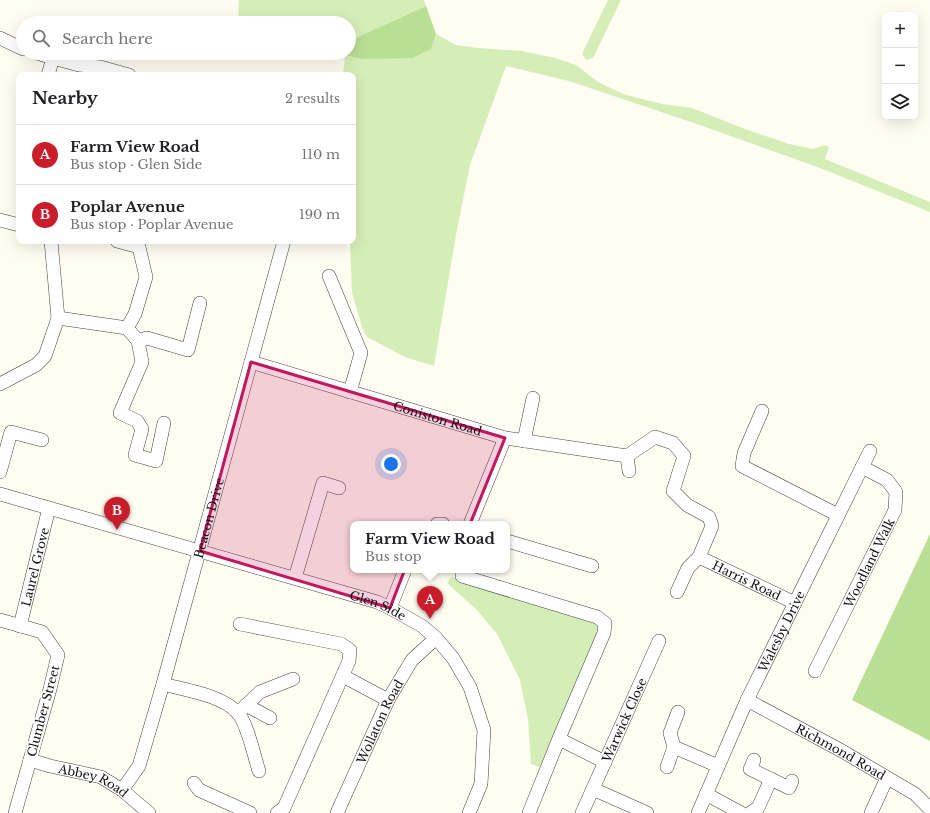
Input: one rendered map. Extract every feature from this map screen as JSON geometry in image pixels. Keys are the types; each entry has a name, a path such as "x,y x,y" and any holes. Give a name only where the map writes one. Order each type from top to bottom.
{"street":[{"path":"0,38 16,46"},
{"path":"49,72 52,60"},
{"path":"60,60 79,65 100,67 121,72"},
{"path":"0,220 16,223"},
{"path":"0,384 36,365 45,356 58,318 51,244"},
{"path":"127,328 135,314 146,277 139,247 128,244"},
{"name":"Beacon Drive","path":"122,790 139,766 200,551 283,244"},
{"path":"329,276 362,353 350,392"},
{"path":"138,341 147,338 188,350 200,303"},
{"path":"58,318 127,328 138,341 142,362 120,412 137,421 142,429 135,455 156,461 164,423"},
{"name":"Coniston Road","path":"251,362 505,438 628,456"},
{"path":"524,440 533,398"},
{"path":"762,411 744,453 739,470 838,515"},
{"path":"0,472 11,432 42,440"},
{"name":"Harris Road","path":"628,456 655,437 673,443 684,456 673,491 688,505 709,517 712,526 699,557 688,568 677,592"},
{"path":"471,521 505,438"},
{"name":"Walesby Drive","path":"698,813 747,700 870,451"},
{"path":"628,456 629,471"},
{"name":"Woodland Walk","path":"815,671 895,510 896,492 887,480 862,467"},
{"path":"295,578 323,483 339,488"},
{"name":"Glen Side","path":"0,494 377,602 422,626 436,638 453,658 470,687 484,730 481,784 469,813"},
{"name":"Laurel Grove","path":"20,626 49,508"},
{"path":"510,542 592,566"},
{"name":"Harris Road","path":"699,557 795,603"},
{"path":"390,608 404,573"},
{"path":"462,576 597,617 605,623 604,633 529,813"},
{"name":"Clumber Street","path":"0,620 42,632 58,654 50,689 15,813"},
{"path":"240,624 341,644 350,650 349,661 343,676 284,808 277,813"},
{"name":"Wollaton Road","path":"337,813 388,700 412,660 436,638"},
{"name":"Warwick Close","path":"582,813 605,762 660,650"},
{"path":"343,676 388,700"},
{"path":"163,684 215,698 227,704 270,718"},
{"path":"242,709 260,692 286,685"},
{"name":"Richmond Road","path":"747,700 915,794 930,809"},
{"path":"242,709 253,764"},
{"path":"667,767 674,747 670,733 678,712"},
{"path":"559,739 605,762"},
{"path":"674,747 718,766"},
{"name":"Abbey Road","path":"30,760 101,777 122,790 141,810"},
{"path":"754,760 750,769 789,788 792,781"},
{"path":"871,813 887,778"},
{"path":"750,813 758,808 771,779"},
{"path":"194,783 199,790 250,813"},
{"path":"593,789 647,813"},
{"path":"706,794 741,813"}],"highlighted area":[{"path":"251,362 505,438 468,529 440,523 426,527 410,556 390,608 200,551"}],"green space":[{"path":"239,0 424,0 426,6 356,38 356,16 238,16"},
{"path":"608,0 621,0 593,58 586,60 582,54"},
{"path":"426,6 436,34 431,49 412,58 361,59 356,58 356,38"},
{"path":"436,34 456,45 522,51 555,58 576,65 598,82 623,94 662,104 692,108 745,129 789,144 813,149 825,145 829,147 825,159 930,202 930,212 820,168 700,125 569,81 506,66 470,165 456,235 434,366 405,357 367,337 362,327 352,292 350,244 356,244 356,72 343,72 344,60 356,60 356,58 361,59 431,49"},
{"path":"930,534 930,741 852,700"},
{"path":"451,577 593,620 601,628 542,768 531,764 528,719 520,680 497,634 477,610 447,583"}],"place":[{"name":"Poplar Avenue","path":"117,530"},
{"name":"Farm View Road","path":"430,619"}]}
